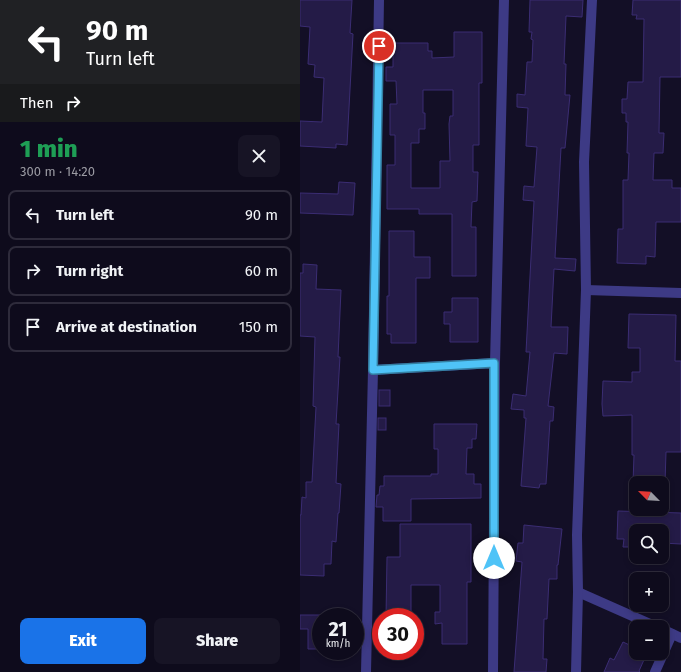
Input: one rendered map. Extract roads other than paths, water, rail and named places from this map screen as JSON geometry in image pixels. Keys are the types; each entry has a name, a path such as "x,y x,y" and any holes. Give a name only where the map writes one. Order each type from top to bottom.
{"street":[{"path":"366,672 380,0"},
{"path":"493,672 494,363 504,0"},
{"path":"576,672 578,592 577,535 586,290 584,162 592,0"},
{"path":"586,290 681,294"},
{"path":"373,370 494,363"},
{"path":"578,592 641,620"},
{"path":"655,672 677,636"}]}
